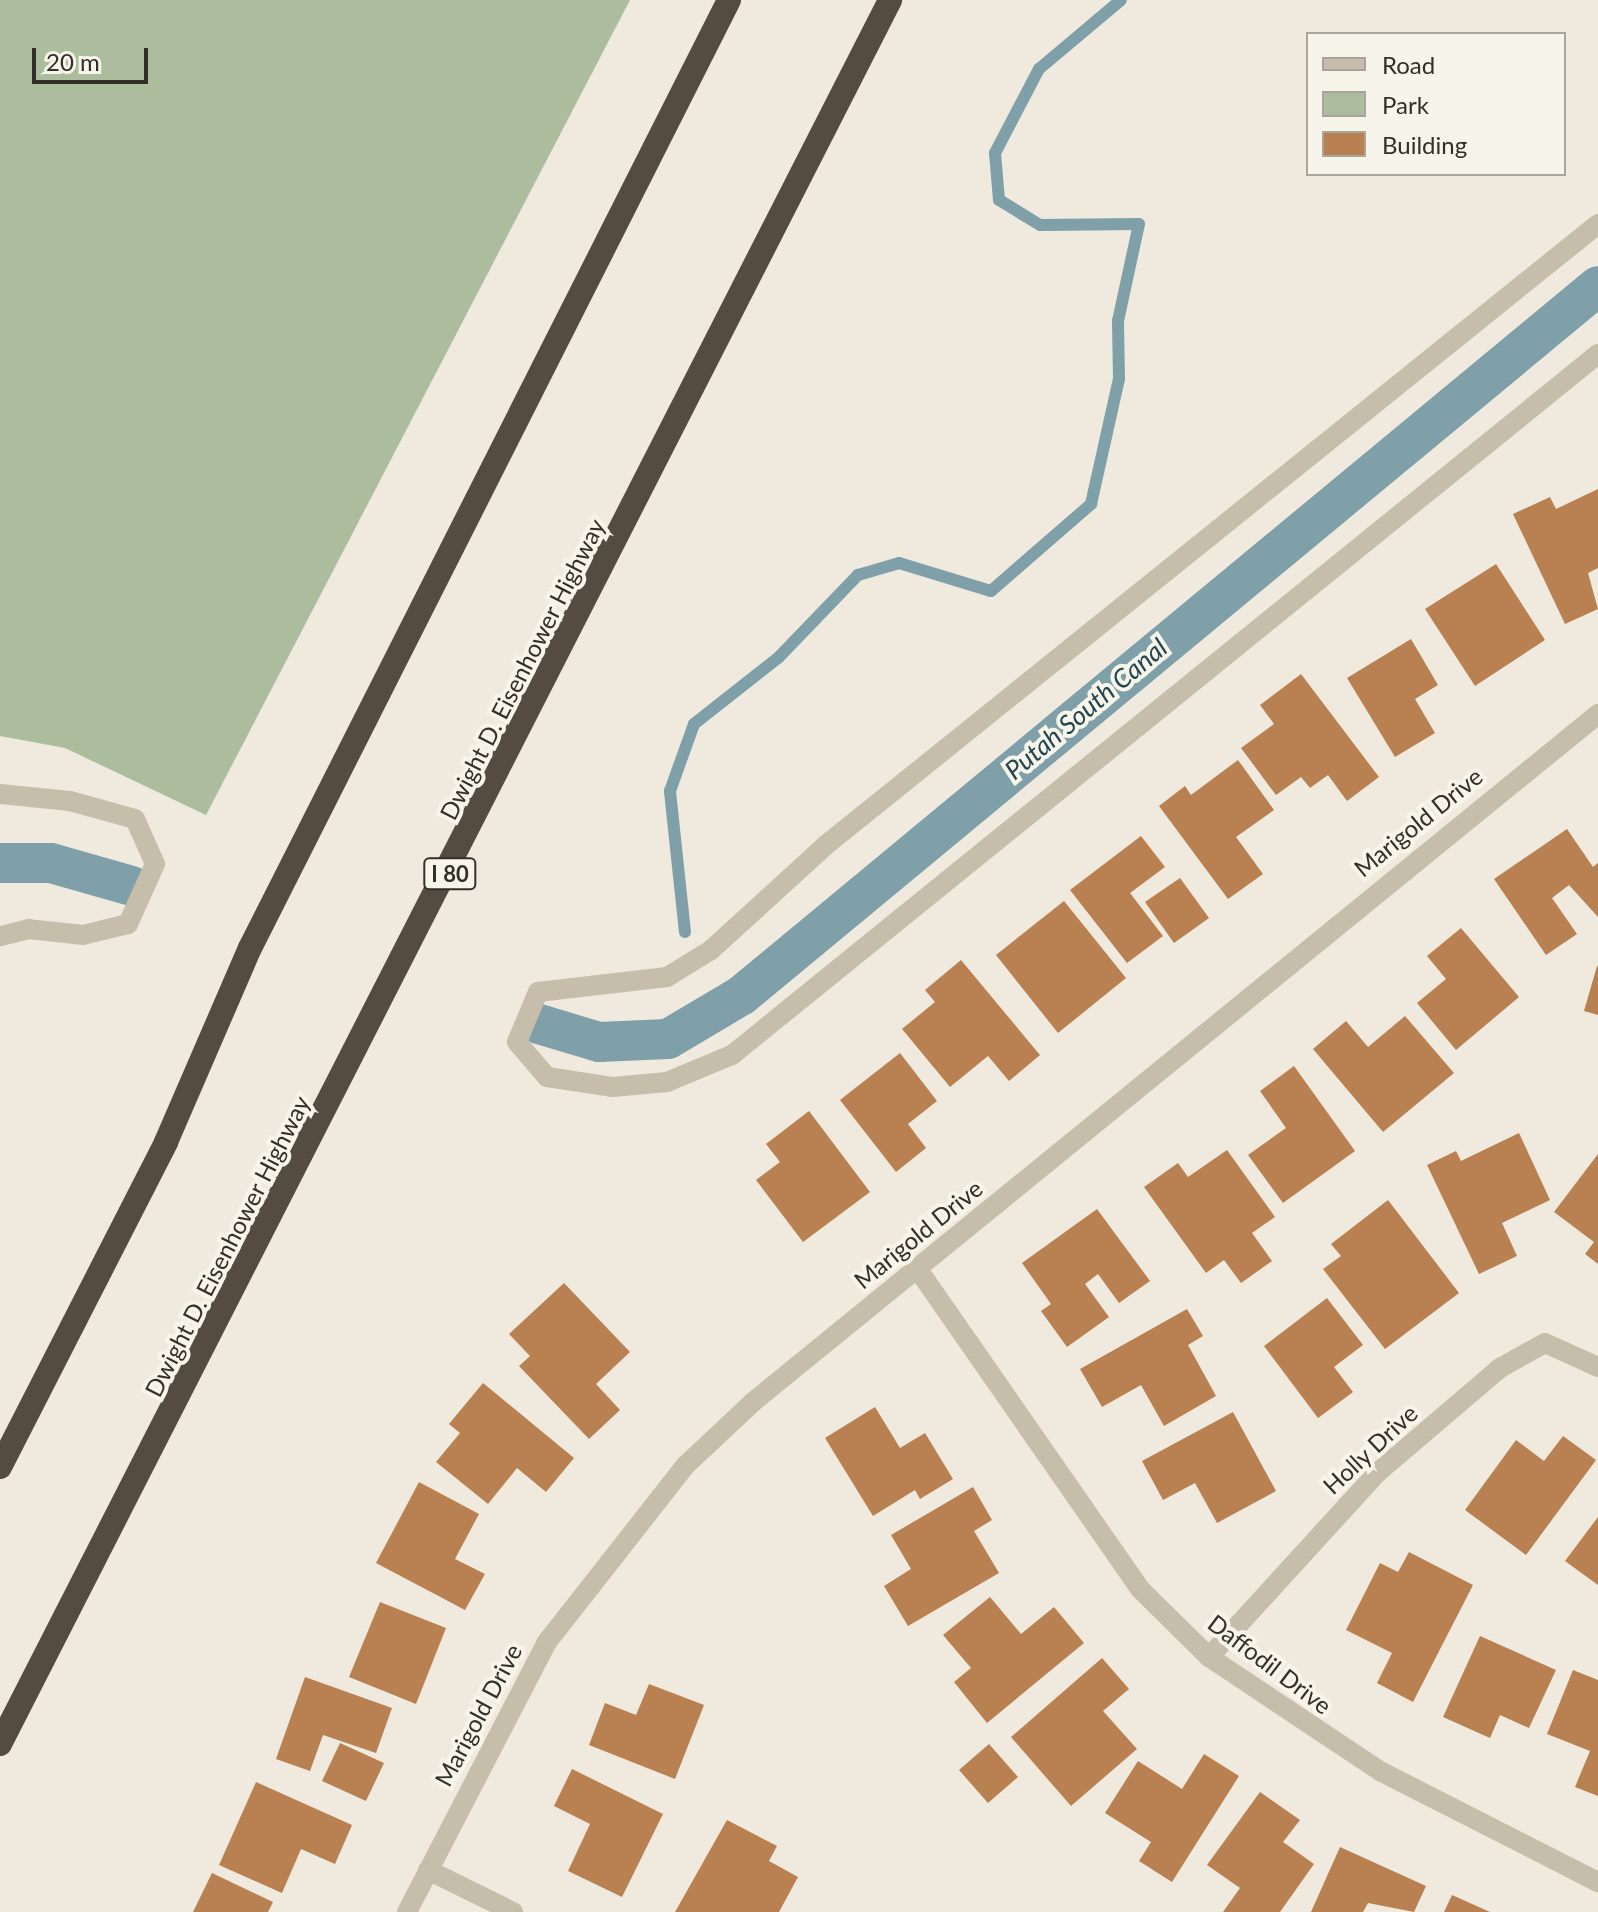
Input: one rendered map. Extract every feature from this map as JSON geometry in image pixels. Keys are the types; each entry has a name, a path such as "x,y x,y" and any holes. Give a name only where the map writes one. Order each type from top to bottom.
{"highway":[{"path":"0,1467 166,1142 250,948 729,0"},
{"name":"Dwight D. Eisenhower Highway","path":"0,1744 890,0"}],"street":[{"path":"1598,224 826,845 711,950 667,977 538,992 517,1042 547,1077 613,1087 667,1082 732,1055 1598,354"},
{"name":"Marigold Drive","path":"407,1912 547,1642 613,1550 753,1402 1598,714"},
{"path":"0,794 70,801 135,819 155,864 128,924 83,935 29,929 0,936"},
{"name":"Daffodil Drive","path":"917,1268 1141,1590 1209,1657 1380,1771 1598,1882"},
{"name":"Holly Drive","path":"1209,1657 1377,1473 1500,1368 1545,1343 1598,1367"},
{"path":"428,1870 513,1912"}],"green space":[{"path":"0,0 630,0 206,815 65,748 0,736"}],"building":[{"path":"1598,489 1598,568 1588,573 1598,609 1565,624 1513,514 1550,497 1556,509"},
{"path":"1496,564 1545,640 1475,686 1425,609"},
{"path":"1411,639 1438,685 1415,699 1435,733 1395,757 1347,678"},
{"path":"1301,674 1379,777 1347,801 1328,775 1310,788 1301,777 1276,795 1241,748 1274,724 1260,705"},
{"path":"1238,760 1274,810 1236,837 1263,874 1228,899 1159,806 1185,786 1191,795"},
{"path":"1567,829 1593,867 1598,863 1598,917 1569,885 1552,898 1577,934 1546,955 1494,879"},
{"path":"1141,836 1165,867 1130,893 1163,936 1127,963 1070,890"},
{"path":"1180,878 1209,918 1174,943 1145,902"},
{"path":"1064,901 1126,978 1058,1033 996,955"},
{"path":"1461,928 1519,997 1456,1050 1417,1003 1446,979 1427,956"},
{"path":"961,960 1040,1055 1009,1081 988,1056 950,1087 902,1029 935,1002 925,990"},
{"path":"1598,966 1598,1015 1584,1011"},
{"path":"1405,1016 1454,1073 1383,1132 1313,1049 1346,1021 1368,1047"},
{"path":"900,1053 937,1101 908,1124 926,1148 896,1172 840,1100"},
{"path":"1294,1066 1355,1151 1283,1203 1248,1155 1286,1128 1260,1091"},
{"path":"809,1111 870,1192 803,1242 756,1180 780,1162 766,1144"},
{"path":"1519,1133 1550,1200 1502,1223 1517,1256 1479,1274 1427,1165 1456,1151 1461,1161"},
{"path":"1227,1150 1275,1217 1252,1233 1272,1261 1241,1283 1224,1260 1206,1273 1144,1187 1178,1163 1188,1177"},
{"path":"1598,1154 1598,1264 1585,1254 1594,1242 1554,1212"},
{"path":"1388,1200 1459,1293 1385,1349 1323,1269 1341,1256 1331,1244"},
{"path":"1097,1209 1150,1281 1119,1303 1098,1274 1085,1284 1109,1317 1067,1347 1041,1311 1051,1304 1022,1263"},
{"path":"564,1283 630,1352 596,1384 620,1410 589,1439 519,1366 530,1356 509,1334"},
{"path":"1327,1298 1363,1345 1334,1367 1353,1392 1318,1418 1264,1346"},
{"path":"1187,1309 1203,1336 1188,1345 1216,1396 1164,1426 1141,1385 1102,1407 1080,1369"},
{"path":"483,1383 574,1458 546,1492 517,1468 488,1504 436,1462 460,1433 449,1424"},
{"path":"875,1407 900,1448 925,1433 953,1479 920,1499 915,1490 873,1516 825,1438"},
{"path":"1233,1412 1276,1491 1217,1523 1195,1483 1163,1500 1142,1461"},
{"path":"1563,1436 1596,1460 1526,1555 1465,1510 1516,1440 1544,1461"},
{"path":"419,1482 479,1514 455,1559 485,1574 465,1610 376,1563"},
{"path":"973,1487 992,1520 974,1531 999,1573 908,1626 884,1586 911,1569 891,1535"},
{"path":"1598,1517 1598,1585 1565,1561"},
{"path":"1409,1552 1473,1585 1413,1702 1377,1683 1392,1653 1346,1630 1380,1563 1398,1572"},
{"path":"990,1597 1021,1634 1054,1607 1084,1643 987,1723 954,1682 971,1668 943,1635"},
{"path":"380,1602 446,1628 416,1704 349,1677"},
{"path":"1480,1636 1556,1670 1529,1728 1500,1715 1490,1738 1443,1717"},
{"path":"1102,1658 1129,1689 1103,1711 1137,1749 1071,1806 1011,1737"},
{"path":"1573,1670 1598,1680 1598,1796 1575,1787 1590,1751 1547,1734"},
{"path":"305,1677 392,1708 376,1753 323,1735 310,1771 276,1759"},
{"path":"649,1684 704,1705 675,1779 589,1745 605,1703 636,1715"},
{"path":"340,1743 384,1763 366,1801 322,1781"},
{"path":"989,1744 1018,1777 988,1803 959,1770"},
{"path":"1204,1754 1239,1776 1172,1882 1139,1861 1151,1842 1105,1813 1138,1761 1182,1789"},
{"path":"572,1769 663,1814 622,1897 568,1871 590,1824 554,1806"},
{"path":"256,1782 352,1825 335,1864 301,1849 282,1893 219,1865"},
{"path":"1260,1792 1300,1820 1283,1842 1314,1864 1280,1912 1223,1912 1240,1888 1207,1865"},
{"path":"727,1820 777,1846 769,1861 798,1877 779,1912 675,1912"},
{"path":"1340,1847 1426,1886 1414,1912 1368,1903 1363,1912 1311,1912"},
{"path":"212,1873 273,1902 268,1912 193,1912"},
{"path":"1452,1895 1490,1912 1444,1912"}],"waterway":[{"path":"685,932 670,791 694,724 779,657 858,575 899,563 991,591 1091,504 1119,379 1118,321 1139,224 1040,225 999,200 995,153 1039,69 1121,0"},
{"name":"Putah South Canal","path":"539,1024 599,1042 668,1039 742,995 1598,286"},
{"name":"Putah South Canal","path":"0,863 51,863 132,886"}]}
